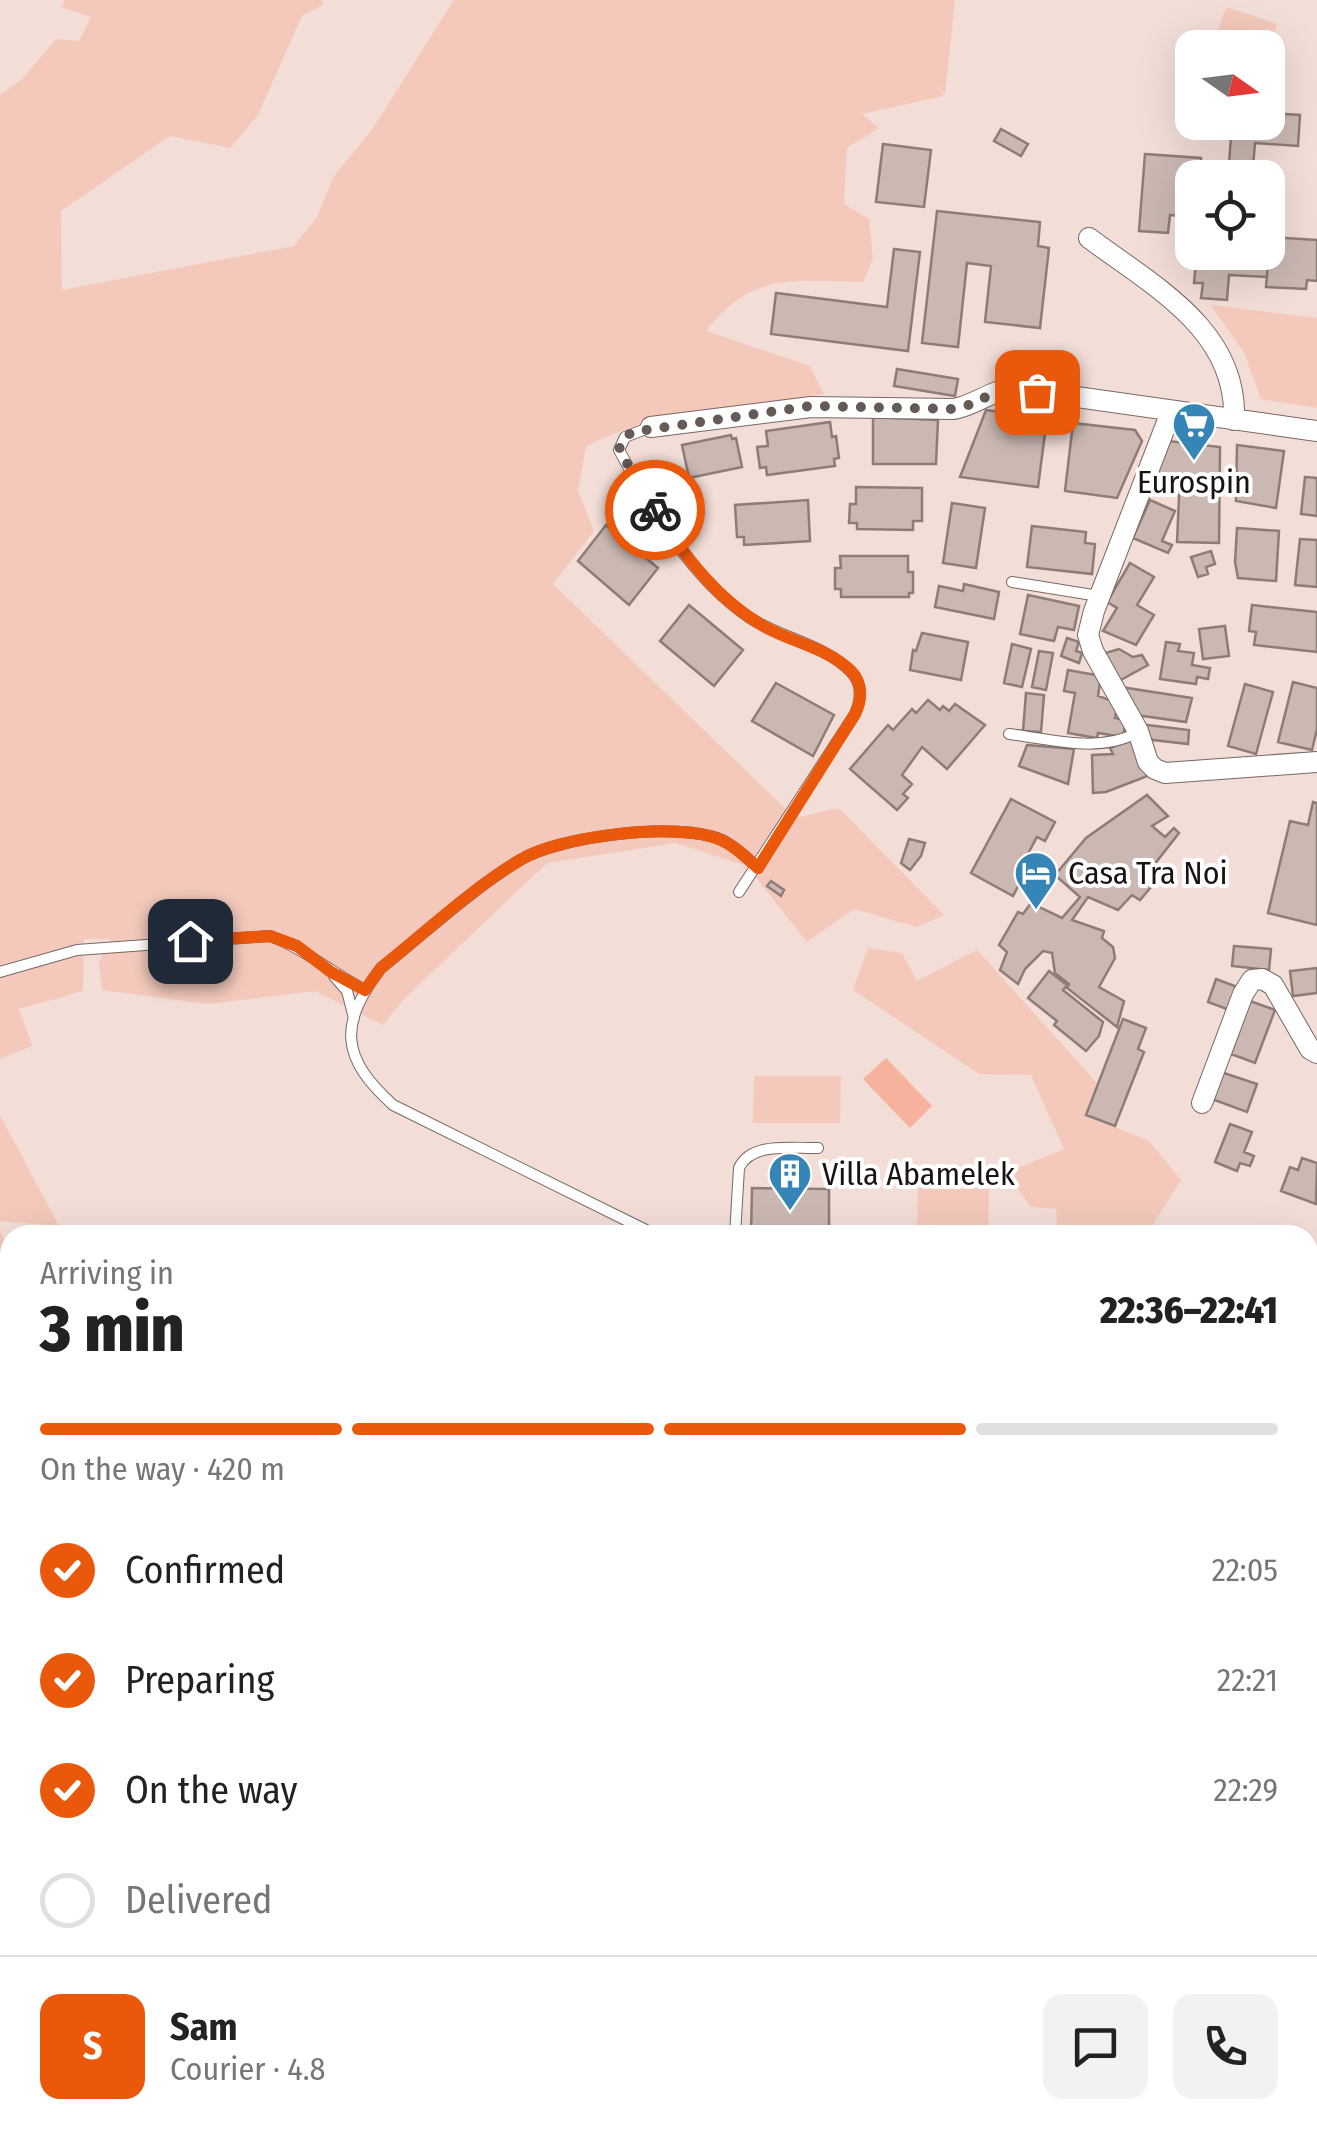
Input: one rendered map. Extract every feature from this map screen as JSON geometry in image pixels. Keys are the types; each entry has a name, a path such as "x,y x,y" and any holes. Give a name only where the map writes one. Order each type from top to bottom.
{"street":[{"path":"1089,238 1183,310 1210,336 1223,357 1233,386 1234,420"},
{"path":"651,427 811,406 954,409 974,404 995,390 1014,388 1317,431"},
{"path":"1171,412 1099,596 1089,640 1138,732 1151,766 1165,772 1317,762"},
{"path":"1202,1104 1243,994 1252,980 1262,979 1273,986 1310,1049 1317,1053"}],"lane":[{"path":"651,427 628,434 620,442 619,450 672,538 691,562 748,616 834,660 850,670 859,683 855,714 739,892"},
{"path":"1012,582 1099,596"},
{"path":"1009,734 1097,744 1138,732"},
{"path":"354,1019 365,990 381,968 522,858 561,843 658,832 702,834 720,839 758,868"},
{"path":"0,972 77,950 270,936 297,946 331,972 365,990"},
{"path":"331,972 347,992 354,1019 353,1058 367,1081 394,1104 636,1225"},
{"path":"735,1225 738,1168 743,1158 770,1149 818,1148"}],"shaded area":[{"path":"65,0 321,0 323,5 302,16 258,115 230,148 170,136 61,211 62,290 294,246 317,217 334,176 371,131 454,0 955,0 945,94 936,84 944,96 862,114 879,128 847,148 844,204 869,219 873,259 863,282 796,281 758,289 740,298 706,331 810,366 824,394 628,428 586,446 578,491 594,531 553,584 795,818 839,808 944,915 917,927 854,909 807,942 747,866 676,843 547,863 404,999 383,1025 315,991 208,1004 102,990 99,962 110,939 84,939 83,991 19,1009 32,1046 0,1059 0,95 22,79 56,39 79,41 91,17 61,7"},
{"path":"1226,7 1277,24 1275,30 1218,30"},
{"path":"1211,305 1317,318 1317,408 1261,399 1244,353"},
{"path":"868,948 902,953 917,981 977,950 1097,1083 1085,1115 1149,1141 1181,1180 1152,1225 1057,1225 1056,1209 1031,1207 1017,1188 1013,1170 1064,1149 1031,1075 979,1074 853,990"},
{"path":"886,1058 932,1106 910,1128 863,1079"},
{"path":"754,1076 841,1076 840,1123 753,1123"},
{"path":"0,1115 58,1225 0,1221"},
{"path":"918,1188 989,1189 988,1225 917,1225"}],"building":[{"path":"1285,114 1300,115 1298,146 1255,143 1254,160 1229,160 1231,140 1285,140"},
{"path":"1001,129 1028,144 1021,156 994,141"},
{"path":"883,144 931,150 924,207 876,202"},
{"path":"1145,154 1201,158 1175,160 1175,215 1170,215 1168,233 1139,231"},
{"path":"937,211 1040,222 1038,246 1049,248 1040,328 985,322 991,266 967,263 958,347 922,343"},
{"path":"1285,238 1317,240 1317,281 1307,280 1306,289 1266,287 1267,270 1285,270"},
{"path":"894,249 920,252 908,351 771,334 776,293 887,307"},
{"path":"1195,270 1268,270 1267,277 1229,275 1227,300 1201,298 1203,283 1194,283"},
{"path":"897,369 958,379 955,396 894,386"},
{"path":"986,410 1047,418 1038,487 960,477"},
{"path":"873,417 938,420 936,464 873,464"},
{"path":"830,422 839,458 834,459 835,466 767,475 766,467 760,468 757,447 768,446 766,431"},
{"path":"1073,423 1135,430 1142,441 1117,498 1065,491"},
{"path":"731,435 736,438 742,467 689,478 682,445"},
{"path":"1168,441 1220,447 1219,543 1177,542 1180,475 1173,491 1151,482"},
{"path":"1237,445 1284,451 1276,508 1236,501"},
{"path":"1305,477 1317,478 1317,516 1301,514"},
{"path":"856,487 922,488 922,521 913,521 913,530 857,529 857,523 849,523 850,504 856,504"},
{"path":"808,500 810,541 744,545 744,537 737,537 735,505"},
{"path":"1150,500 1175,511 1162,541 1172,545 1168,553 1133,538"},
{"path":"952,503 985,508 976,568 943,563"},
{"path":"606,525 658,568 629,605 578,561"},
{"path":"1032,526 1086,532 1085,543 1095,544 1092,574 1027,567"},
{"path":"1237,528 1279,531 1276,581 1238,578"},
{"path":"1300,539 1317,540 1317,587 1295,585"},
{"path":"1211,551 1215,564 1206,567 1208,574 1198,577 1191,557"},
{"path":"840,556 908,556 913,593 909,597 841,597 841,589 835,589 835,568 841,568"},
{"path":"1130,563 1154,577 1137,605 1154,615 1136,645 1103,631 1117,608 1107,602"},
{"path":"964,584 999,592 994,619 935,607 939,586 963,591"},
{"path":"1028,595 1079,606 1074,630 1058,627 1054,641 1020,634"},
{"path":"689,605 743,650 714,686 660,641"},
{"path":"1252,605 1317,612 1317,652 1254,645 1256,632 1249,631"},
{"path":"1225,626 1229,656 1203,659 1199,629"},
{"path":"922,633 968,642 961,680 910,670 913,650 916,651"},
{"path":"1067,638 1079,642 1079,663 1061,656"},
{"path":"1166,642 1180,644 1178,651 1194,653 1192,665 1210,668 1208,679 1197,677 1196,684 1160,679"},
{"path":"1012,644 1031,649 1022,687 1004,683"},
{"path":"1119,649 1133,657 1142,655 1148,665 1117,682 1102,654"},
{"path":"1039,651 1053,653 1046,690 1032,687"},
{"path":"1068,670 1101,676 1098,696 1118,703 1115,718 1126,720 1123,737 1068,733 1075,693 1064,691"},
{"path":"1293,682 1317,688 1317,729 1312,750 1278,742"},
{"path":"776,683 834,715 813,756 752,721"},
{"path":"1245,684 1273,692 1256,754 1228,746"},
{"path":"1121,687 1192,698 1186,722 1136,715"},
{"path":"1026,693 1044,695 1041,732 1023,731"},
{"path":"928,700 940,710 943,706 949,711 955,704 985,725 947,769 922,747 902,775 912,784 903,794 908,798 897,810 850,769 888,725 893,730 912,709 916,713"},
{"path":"1139,724 1189,730 1188,744 1145,739"},
{"path":"1136,738 1150,775 1093,793 1092,755 1113,754 1110,748"},
{"path":"1027,745 1074,749 1068,784 1019,766"},
{"name":"Casa Tra Noi","path":"1147,795 1168,816 1152,826 1165,837 1174,828 1179,833 1143,879 1151,887 1140,900 1132,895 1118,910 1088,897 1072,920 1104,931 1102,938 1113,947 1115,958 1099,987 1124,1001 1117,1027 1067,988 1069,984 1055,973 1052,953 1043,951 1025,969 1018,984 1000,970 1007,952 999,945 1018,912 1023,914 1031,903 1062,918 1080,897 1055,875 1086,838"},
{"path":"1011,799 1055,822 1045,841 1037,837 1017,874 1023,877 1013,896 971,873"},
{"path":"1313,802 1317,803 1317,925 1268,913 1290,821 1308,825"},
{"path":"909,839 925,843 910,870 901,863"},
{"path":"771,881 784,890 781,896 767,886"},
{"path":"1234,946 1271,949 1269,970 1232,966"},
{"path":"1317,968 1317,993 1293,996 1290,971"},
{"path":"1049,971 1067,985 1063,990 1103,1022 1099,1036 1086,1051 1028,998"},
{"path":"1216,979 1240,988 1232,1011 1208,1002"},
{"path":"1250,1001 1275,1010 1255,1063 1231,1054"},
{"path":"1123,1019 1146,1028 1138,1049 1144,1052 1115,1126 1086,1115"},
{"path":"1218,1071 1257,1084 1247,1112 1209,1098"},
{"path":"1230,1124 1252,1132 1244,1152 1254,1156 1250,1166 1240,1163 1237,1171 1215,1162"},
{"path":"1302,1158 1317,1163 1316,1204 1281,1191 1290,1167 1298,1170"},
{"name":"Villa Abamelek","path":"752,1188 829,1189 829,1225 751,1225"}],"way so far":[{"path":"655,510 619,450 622,440 632,432 811,406 954,409 974,404 995,390 1037,392"}],"place":[{"name":"Eurospin","path":"1194,462"},
{"name":"Casa Tra Noi","path":"1036,911"},
{"name":"Villa Abamelek","path":"790,1212"}],"route":[{"path":"190,941 270,936 297,946 331,972 365,990 381,968 522,858 561,843 601,836 702,834 720,839 758,868 855,714 859,683 850,670 768,629 730,602 691,562 655,510"}]}
